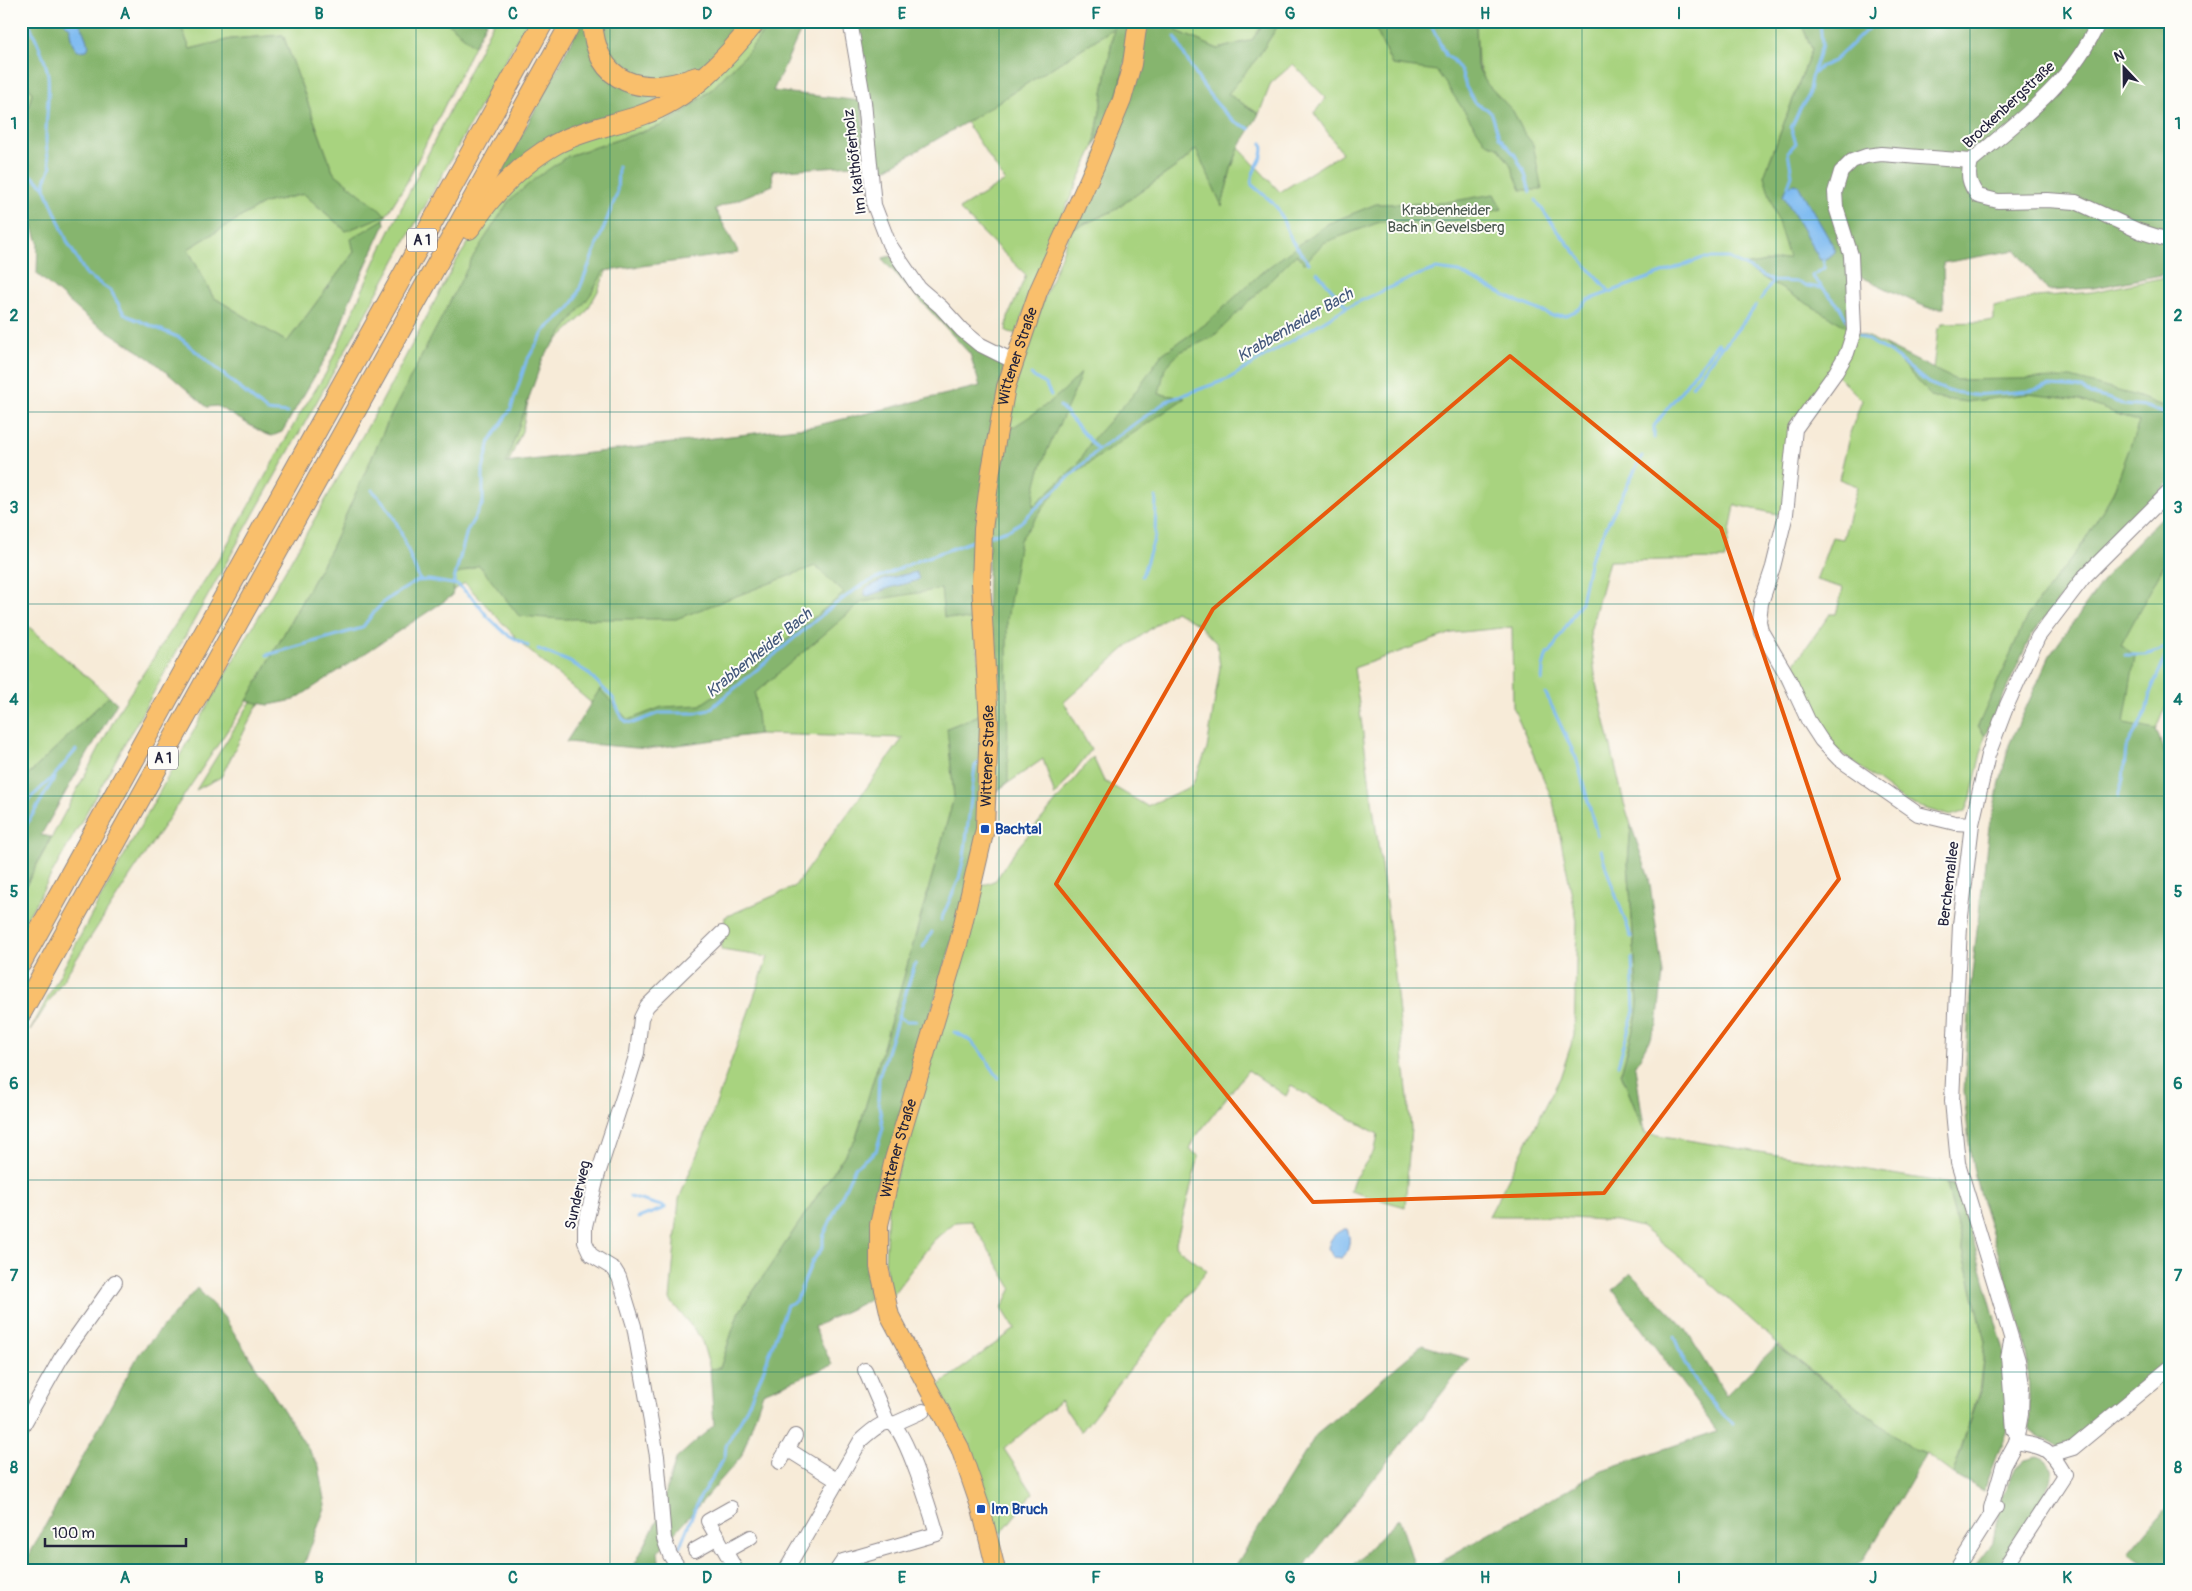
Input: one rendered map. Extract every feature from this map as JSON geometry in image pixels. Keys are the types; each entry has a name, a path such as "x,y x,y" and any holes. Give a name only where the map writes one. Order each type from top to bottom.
{"highway":[{"name":"A 1","path":"21,964 544,21"},
{"name":"A 1","path":"21,1013 572,21"},
{"path":"592,21 593,36 597,50 614,73 627,82 646,87 667,86 706,74"},
{"path":"438,264 472,225 491,199 517,171 536,157 574,136 644,114 682,94 739,43 756,21"}],"main road":[{"name":"Wittener Straße","path":"996,1570 979,1502 960,1448 890,1316 879,1267 879,1225 885,1194 959,942 985,829 989,723 981,583 983,528 1000,418 1013,362 1050,262 1095,166 1122,100 1132,64 1138,21"}],"street":[{"name":"Im Kalthöferholz","path":"850,21 864,102 874,204 889,244 920,288 962,330 979,344 1013,362"},
{"name":"Brockenbergstraße","path":"2100,21 2088,45 2057,85 1972,161 1968,171 1969,182 1978,196 1998,200 2076,202 2139,231 2171,241"},
{"path":"1972,161 1881,154 1866,156 1852,161 1841,172 1835,192 1836,207 1851,255 1854,332 1847,353 1836,372 1795,428 1786,514 1758,621 1761,632 1784,670 1808,720 1821,740 1839,759 1918,814 1955,823 1972,824"},
{"name":"Berchemallee","path":"1956,1570 1991,1513 2012,1469 2016,1455 2008,1357 2012,1337 1958,1163 1952,1101 1960,925 1972,824 1988,755 2007,705 2038,637 2084,577 2171,490"},
{"name":"Sunderweg","path":"680,1570 670,1555 664,1539 657,1456 634,1326 619,1277 614,1269 591,1255 585,1242 585,1226 597,1177 634,1062 641,1018 647,1006 722,933"},
{"path":"21,1429 61,1358 115,1282"},
{"path":"2053,1454 2074,1448 2171,1367"},
{"path":"837,1570 843,1561 937,1534 914,1464 900,1431 891,1423 865,1370"},
{"path":"786,1570 861,1440 869,1433 923,1411"},
{"path":"795,1436 784,1455 838,1480"},
{"path":"2003,1570 2064,1475 2053,1454 2036,1446 2016,1442"},
{"path":"731,1508 708,1521 736,1570"},
{"path":"695,1550 718,1537"},
{"path":"726,1551 751,1537"}],"highlighted area":[{"path":"1510,356 1721,528 1839,879 1604,1193 1313,1202 1056,884 1213,609"}],"green space":[{"path":"21,21 179,21 190,49 231,39 283,35 333,172 386,215 346,231 304,194 264,203 188,249 213,297 287,342 354,252 351,239 384,219 385,224 349,302 336,340 282,432 272,436 265,434 217,406 207,407 151,359 89,319 37,274 38,242 29,215 21,201 21,128 25,122 32,93 21,69"},
{"path":"179,21 446,21 474,46 407,182 384,219 352,239 354,252 287,342 213,297 188,249 264,203 304,194 346,231 385,215 333,172 283,35 231,39 190,49"},
{"path":"446,21 487,21 474,46"},
{"path":"494,21 527,21 339,362 21,929 21,895 121,707 222,554 298,417 326,373 377,257"},
{"path":"581,21 587,21 610,77 688,85 496,182 561,62"},
{"path":"596,21 747,21 720,51 700,67 680,76 657,82 613,67"},
{"path":"760,21 771,21 749,51 712,89 685,111 660,126 568,156 615,250 598,291 585,314 547,350 540,363 530,392 522,431 507,466 941,589 976,621 982,714 948,728 954,797 904,977 856,1138 738,1314 720,1368 710,1369 701,1338 670,1300 679,1199 705,1135 768,957 721,950 725,917 794,887 903,738 759,734 758,729 627,733 526,648 465,583 257,706 221,777 196,790 328,578 391,415 331,548 247,701 30,1031 101,897 217,689 380,405 455,263 499,197 562,145 648,115"},
{"path":"771,21 805,21 773,91 861,101 866,164 772,171 773,185 715,209 739,253 604,271 591,294 543,358 506,463 814,426 980,386 970,354 884,261 883,258 891,256 976,346 1004,366 976,621 944,617 941,589 862,602 755,693 759,734 648,749 566,742 600,689 628,720 662,707 700,705 744,675 844,593 815,566 676,619 560,619 519,616 479,565 456,575 452,596 294,700 269,705 247,701 331,548 391,415 474,255 509,201 536,178 568,156 660,126 685,111 712,89 749,51"},
{"path":"852,21 1133,21 1119,93 1094,147 1114,28 970,120 872,177"},
{"path":"1142,21 1172,21 1177,31 1218,49 1252,40 1265,21 1281,21 1258,57 1228,94 1259,114 1239,148 1231,169 1222,206 1196,149 1180,164 1113,211 1071,230"},
{"path":"1172,21 1265,21 1252,40 1218,49 1177,31"},
{"name":"Krabbenheider Bach in Gevelsberg","path":"1281,21 1372,21 1392,65 1401,66 1399,60 1484,78 1478,65 1476,21 1800,21 1812,49 1764,176 1857,332 1885,345 1923,386 1933,369 1938,328 1941,327 1942,323 1994,320 1994,307 2037,297 2092,292 2171,276 2171,409 2164,407 2132,443 2113,493 1978,726 1985,736 1966,811 1950,816 1907,803 1823,739 1788,673 1830,614 1836,614 1843,588 1816,580 1832,537 1843,539 1857,486 1839,479 1850,433 1862,400 1834,372 1804,411 1782,515 1735,505 1725,559 1609,561 1590,632 1596,683 1624,803 1631,825 1628,862 1638,1003 1636,1019 1621,1073 1645,1133 1958,1185 1947,1185 1985,1341 1979,1391 1953,1474 1926,1454 1913,1450 1786,1351 1697,1271 1641,1227 1616,1221 1541,1216 1489,1216 1560,1078 1574,1036 1577,921 1553,801 1513,707 1512,627 1452,633 1354,668 1391,938 1411,1128 1405,1207 1350,1191 1354,1179 1375,1150 1378,1134 1291,1086 1286,1096 1248,1070 1195,1138 1190,1150 1199,1156 1175,1246 1207,1271 1081,1432 1060,1401 1004,1449 1033,1493 1001,1533 994,1532 934,1389 1015,1329 1002,1308 1012,1288 971,1221 955,1222 933,1241 891,1297 885,1264 888,1204 979,887 996,880 1014,852 1093,757 1104,781 1147,806 1192,786 1207,749 1220,667 1217,644 1199,625 1175,611 1130,644 1064,702 1091,750 1055,796 1043,759 995,792 989,535 1018,365 1071,230 1113,211 1180,164 1197,149 1222,205 1231,169 1239,148 1280,192 1342,153 1314,113 1326,98 1293,64 1271,83 1259,114 1227,94 1258,57"},
{"path":"1372,21 1476,21 1477,66 1487,84 1513,111 1524,133 1533,144 1542,190 1521,190 1510,164 1498,147 1486,143 1437,71 1392,65"},
{"path":"1800,21 2171,21 2171,273 2094,288 2048,291 2016,250 1943,263 1944,308 1930,308 1849,271 1852,330 1743,266 1789,258 1764,176 1812,49"},
{"path":"1114,28 1094,147 1057,227 1016,334 1006,331 1008,317 1026,275 959,209 1005,181 966,122"},
{"path":"21,69 32,93 25,122 21,128"},
{"name":"Krabbenheider Bach in Gevelsberg","path":"1494,194 1502,209 1435,225 1380,222 1323,243 1304,264 1297,254 1213,337 1180,352 1165,368 1159,394 1185,398 1063,481 1020,540 1007,620 1008,782 995,792 987,609 989,535 1005,432 1045,406 1081,373 1045,455 1035,489 1033,506 1078,464 1091,441 1133,395 1162,354 1207,323 1262,272 1327,224 1376,204 1442,203"},
{"path":"1885,345 1956,380 2071,378 2133,395 2171,409 2171,480 2078,575 2031,636 1985,736 1978,726 2028,614 2079,549 2113,493 2139,422 2079,400 2028,394 1967,402 1933,398"},
{"path":"2171,508 2171,552 2121,645 2135,656 2124,723 2156,729 2171,770 2171,1364 2061,1449 2030,1431 2028,1360 2023,1332 1978,1189 1970,1153 1964,1091 1971,982 1989,827 2009,745 2050,655 2113,567"},
{"path":"2171,533 2171,694 2155,733 2035,714"},
{"path":"21,620 109,696 21,782"},
{"path":"109,696 117,703 41,835 51,837 21,895 21,782"},
{"path":"982,714 980,823 970,881 887,1160 877,1296 814,1327 832,1365 763,1393 741,1457 658,1552 660,1570 632,1570 657,1521 676,1459 714,1425 710,1369 720,1368 738,1314 856,1138 904,977 954,797 947,728"},
{"path":"1631,825 1649,878 1663,974 1657,1025 1635,1067 1645,1133 1621,1073 1636,1019 1638,1003 1628,862"},
{"path":"1947,1184 1958,1186 2004,1351 2007,1430 1984,1491 1953,1474 1980,1391 1985,1341"},
{"path":"1631,1273 1685,1328 1726,1395 1777,1345 1913,1450 1926,1454 1863,1562 1848,1570 1425,1570 1602,1470 1717,1431 1613,1290"},
{"path":"197,1288 224,1317 319,1466 326,1505 302,1570 21,1570 139,1354"},
{"path":"1422,1345 1469,1359 1301,1570 1233,1570 1316,1435"},
{"path":"2037,1457 2043,1459 2048,1464 2052,1472 2044,1497 2028,1524 1995,1570 1972,1570 1993,1542 2000,1501 2016,1468 2025,1460"},
{"path":"2171,1502 2171,1570 2153,1570 2128,1553"},
{"path":"1399,1518 1416,1570 1348,1570"}],"water":[{"path":"63,21 79,21 89,46 87,50 78,51 74,47 70,28"},
{"path":"1798,185 1835,249 1835,252 1828,258 1820,260 1783,195 1788,186"},
{"path":"916,572 919,579 915,581 868,596 865,595 865,589 885,579"},
{"path":"1344,1229 1347,1229 1349,1236 1347,1252 1342,1258 1333,1257 1328,1248 1330,1241"}],"waterway":[{"path":"28,21 43,55 48,75 46,145 51,167 45,181 45,188 68,243 86,274 111,291 123,312 128,316 180,338 267,411 287,413"},
{"path":"1429,21 1446,56 1453,60 1462,73 1466,87 1476,104 1487,109 1492,114 1499,137 1515,155 1525,174 1530,192"},
{"path":"1788,186 1792,175 1788,152 1796,143 1791,128 1808,97 1811,78 1822,45 1820,21"},
{"path":"1814,73 1820,67 1834,61 1876,21"},
{"path":"1175,37 1193,70 1215,102 1235,121 1250,129"},
{"path":"1262,143 1262,154 1253,174 1252,185 1278,209 1292,241 1309,263"},
{"path":"453,584 467,531 483,503 483,470 490,441 511,409 526,362 545,330 570,308 576,298 617,194 618,166"},
{"path":"22,173 32,176 45,187"},
{"path":"1536,200 1561,236 1609,291"},
{"name":"Krabbenheider Bach","path":"989,536 1010,529 1020,523 1098,450 1167,401 1228,379 1347,307 1418,275 1436,269 1459,272 1512,299 1553,316 1566,315 1578,310 1588,300 1703,258 1729,258 1773,281 1799,282 1807,286 1823,288 1839,306 1847,320"},
{"path":"1823,288 1812,276 1824,268 1824,259"},
{"path":"1317,272 1347,307"},
{"path":"1761,299 1773,281"},
{"path":"1654,438 1654,426 1718,343 1721,347 1725,345 1756,306"},
{"name":"Krabbenheider Bach","path":"1859,335 1891,353 1928,383 1948,391 1973,395 2030,391 2050,386 2082,388 2090,394 2124,405 2147,407 2171,416"},
{"path":"1692,386 1721,347"},
{"path":"1031,375 1046,385 1051,395"},
{"path":"1060,406 1098,450"},
{"path":"1542,681 1543,667 1547,654 1550,653 1581,602 1590,559 1642,456"},
{"path":"372,490 382,500 396,521 420,580"},
{"path":"1142,576 1155,536 1156,497"},
{"name":"Krabbenheider Bach","path":"538,649 570,662 587,672 613,698 622,718 627,722 633,723 659,713 695,713 709,710 830,608 862,585 917,561 976,540"},
{"name":"Krabbenheider Bach","path":"267,655 362,628 386,600 417,581 429,580 458,585 474,599 487,616 505,633 528,646"},
{"path":"2118,796 2123,779 2126,748 2146,713 2150,693 2171,644"},
{"path":"2125,655 2146,655 2170,646"},
{"path":"1546,694 1577,760 1597,835"},
{"name":"Krabbenheider Bach","path":"21,807 54,776 76,750"},
{"path":"941,920 959,879 964,857 975,766 981,761"},
{"path":"21,834 55,777"},
{"path":"1601,850 1631,937"},
{"path":"923,947 932,932"},
{"path":"1618,1065 1634,1011 1632,958"},
{"path":"680,1546 698,1501 725,1456 726,1445 743,1416 762,1374 787,1305 796,1301 812,1262 823,1247 823,1237 855,1167 876,1151 883,1128 878,1100 879,1077 915,964"},
{"path":"898,1017 906,1021 916,1021"},
{"path":"954,1032 962,1035 975,1045 999,1078"},
{"path":"630,1197 665,1207"},
{"path":"638,1218 665,1208"},
{"path":"1674,1337 1691,1373 1705,1395 1733,1424"}],"place":[{"name":"Bachtal","path":"985,829"},
{"name":"Im Bruch","path":"981,1509"}]}
